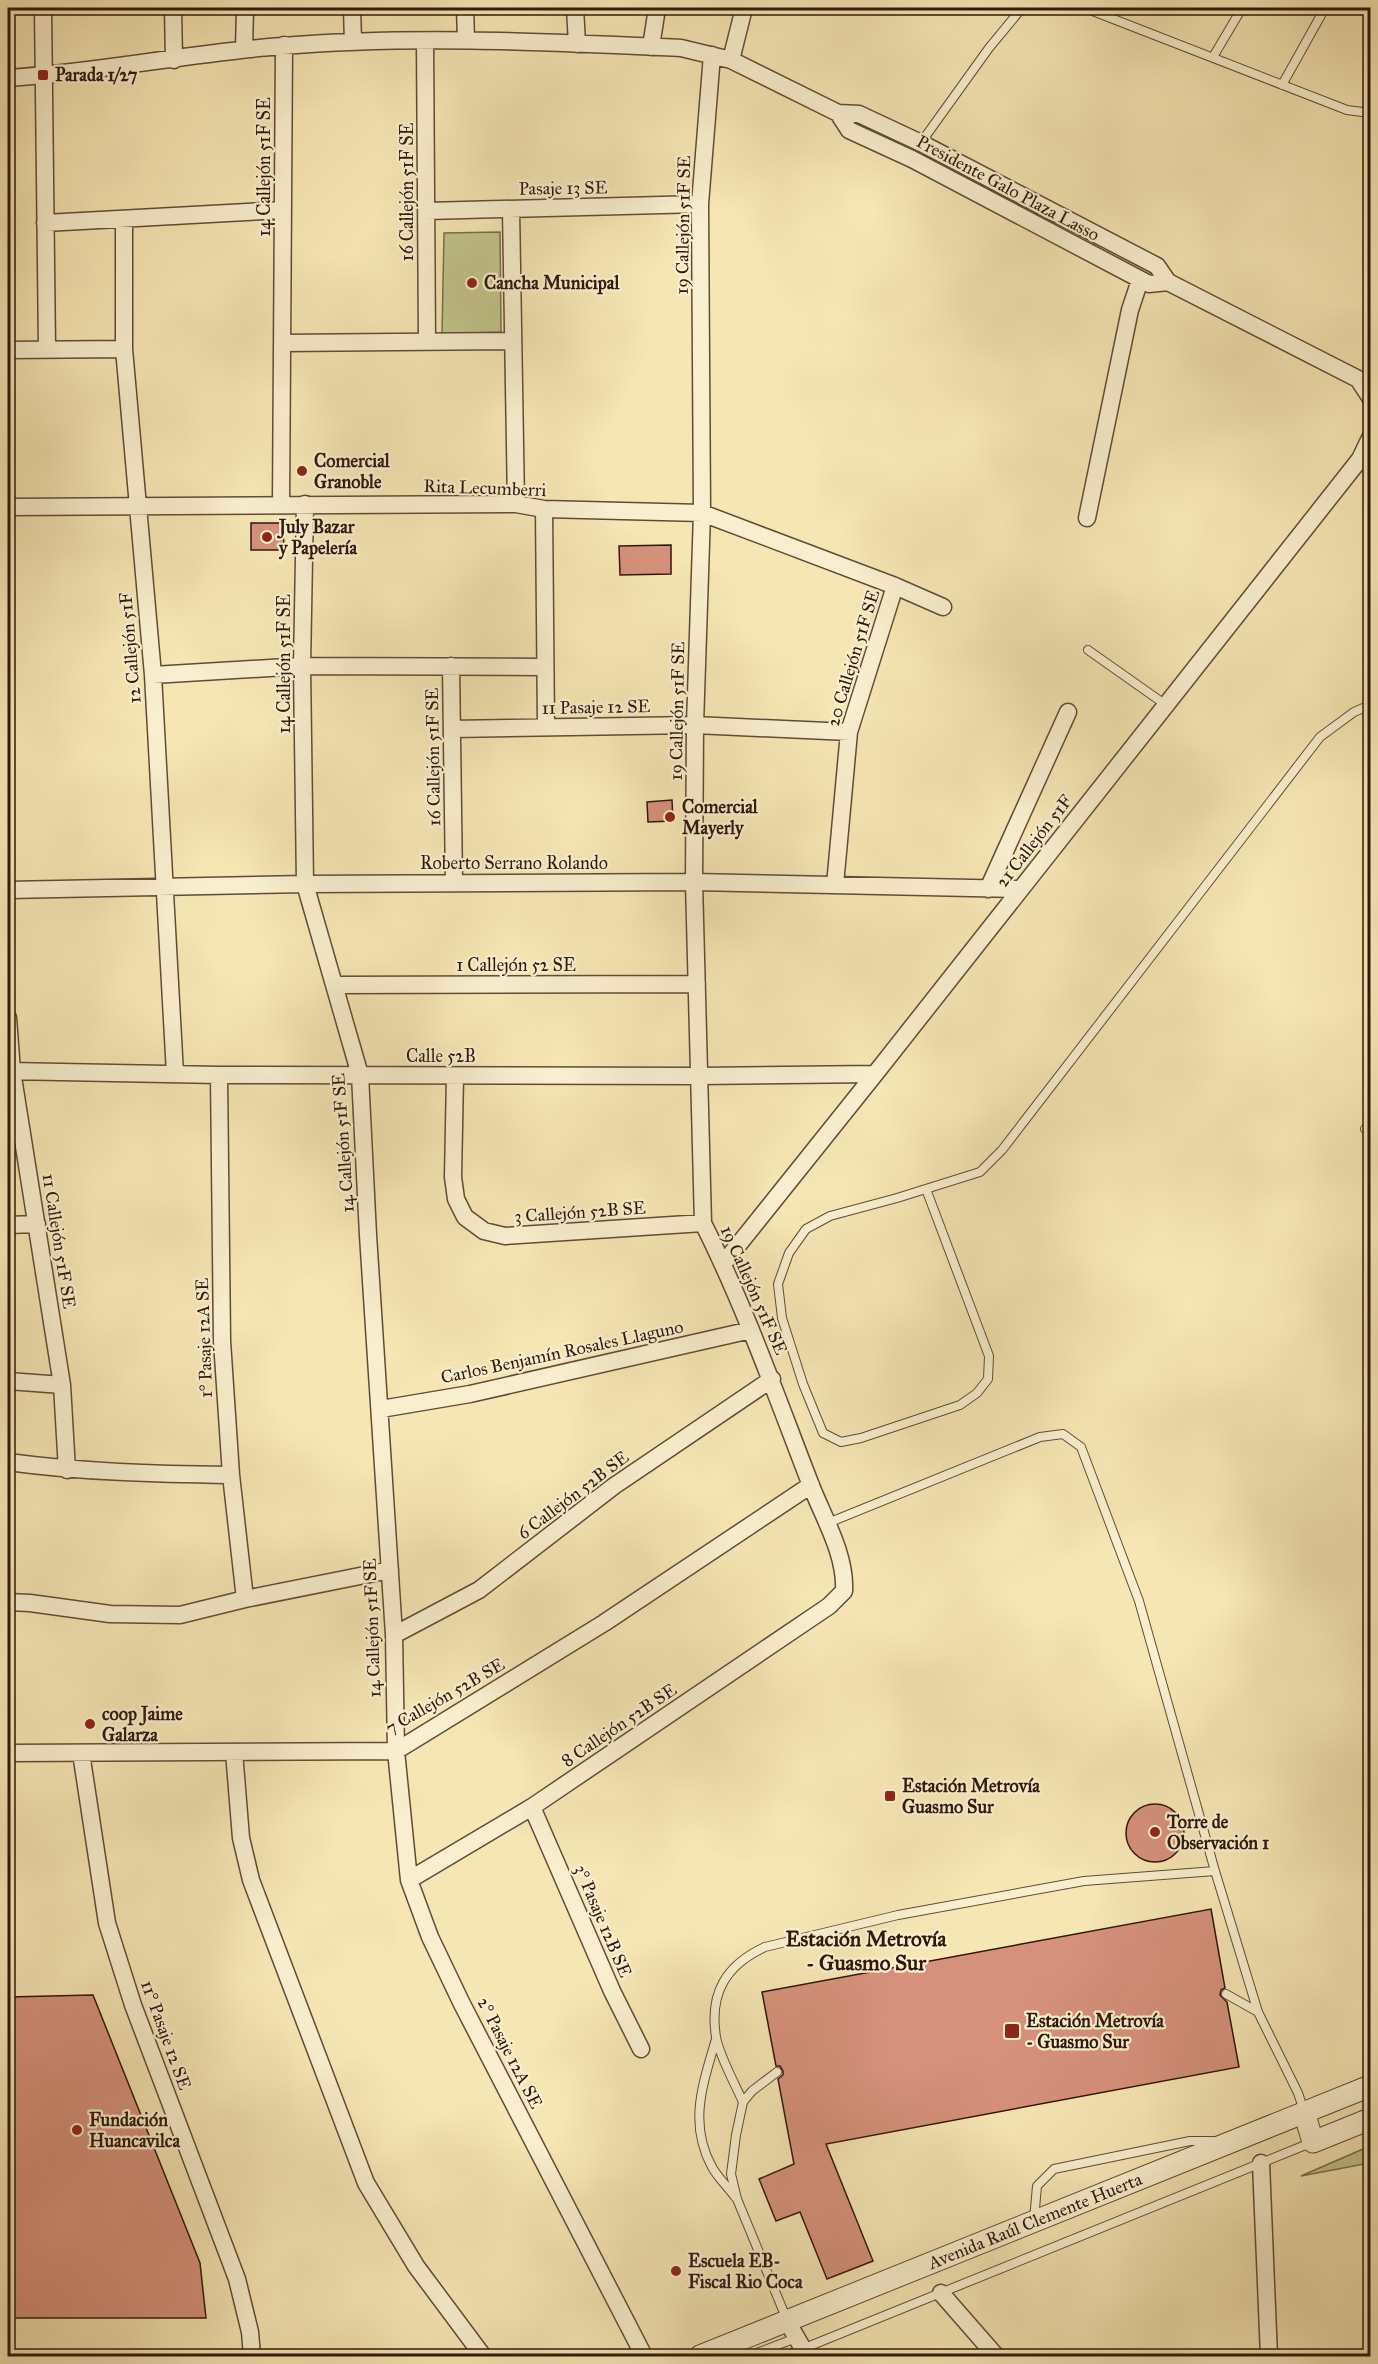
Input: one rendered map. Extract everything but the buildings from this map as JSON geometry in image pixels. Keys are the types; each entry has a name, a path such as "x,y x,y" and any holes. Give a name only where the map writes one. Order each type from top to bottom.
{"street":[{"path":"42,8 47,349"},
{"path":"173,8 174,60"},
{"path":"244,50 245,8"},
{"path":"352,8 353,42"},
{"path":"465,8 465,39"},
{"path":"575,8 577,44"},
{"path":"651,47 657,8"},
{"path":"731,60 744,8"},
{"name":"Presidente Galo Plaza Lasso","path":"8,78 174,60 284,45 353,42 465,39 681,48 712,55 731,60 838,113 859,114 921,143 1157,266 1168,282 1359,379 1371,397"},
{"name":"16 Callejón 51F SE","path":"425,41 427,342"},
{"name":"14 Callejón 51F SE","path":"281,505 284,45"},
{"name":"19 Callejón 51F SE","path":"712,55 700,204 702,513 694,882 703,1223 772,1379 811,1485 828,1523 845,1575 844,1591"},
{"name":"Presidente Galo Plaza Lasso","path":"838,113 849,130 912,159 1140,280 1149,284 1168,282"},
{"name":"Pasaje 13 SE","path":"427,211 700,204"},
{"path":"511,209 516,504"},
{"path":"45,223 283,210"},
{"name":"12 Callejón 51F","path":"124,220 124,349 153,675 176,1074"},
{"path":"1087,518 1130,310 1140,280"},
{"path":"282,343 513,341"},
{"path":"8,350 124,349"},
{"name":"21 Callejón 51F","path":"723,1264 1360,459 1371,438"},
{"name":"14 Callejón 51F SE","path":"305,504 303,666 305,884 360,1076 394,1635 396,1750"},
{"name":"Rita Lecumberri","path":"8,507 516,504 544,509 702,513 895,586 943,607"},
{"path":"544,509 546,727"},
{"name":"20 Callejón 51F SE","path":"835,885 849,732 895,586"},
{"path":"153,675 303,666 544,667"},
{"name":"16 Callejón 51F SE","path":"451,666 454,883"},
{"path":"988,889 1068,712"},
{"name":"11 Pasaje 12 SE","path":"452,729 696,725 849,732"},
{"name":"Roberto Serrano Rolando","path":"8,890 305,884 694,882 1021,889"},
{"name":"1 Callejón 52 SE","path":"335,986 697,984"},
{"name":"11 Callejón 51F SE","path":"8,1018 10,1071 62,1385 67,1470"},
{"name":"Calle 52B","path":"10,1071 360,1076 875,1074"},
{"name":"1° Pasaje 12A SE","path":"219,1075 222,1341 231,1475 245,1599"},
{"name":"3 Callejón 52B SE","path":"455,1076 453,1177 456,1199 465,1217 484,1231 505,1236 703,1223"},
{"path":"8,1225 37,1224"},
{"name":"Carlos Benjamín Rosales Llaguno","path":"381,1409 470,1394 751,1330"},
{"name":"6 Callejón 52B SE","path":"394,1635 479,1590 614,1486 772,1379"},
{"path":"8,1382 62,1385"},
{"path":"8,1462 67,1470 129,1474 231,1475"},
{"name":"7 Callejón 52B SE","path":"8,1753 396,1750 604,1623 811,1485"},
{"path":"8,1602 110,1614 180,1615 245,1599 390,1570"},
{"name":"8 Callejón 52B SE","path":"409,1880 532,1807 829,1606 844,1591"},
{"name":"2° Pasaje 12A SE","path":"396,1750 409,1880 430,1937 462,2004 644,2356"},
{"path":"234,1752 241,1838 251,1880 366,2183 416,2266 483,2356"},
{"name":"11° Pasaje 12 SE","path":"81,1753 107,1923 133,2005 237,2279 250,2332 252,2356"},
{"name":"3° Pasaje 12B SE","path":"532,1807 612,1991 641,2049"},
{"name":"Avenida Raúl Clemente Huerta","path":"700,2356 798,2341 1034,2221 1371,2086"},
{"path":"1305,2112 1313,2142"},
{"name":"Avenida Raúl Clemente Huerta","path":"1313,2142 1371,2119"},
{"path":"1261,2163 1269,2356"},
{"path":"941,2293 996,2356"}],"lane":[{"path":"912,159 989,48 1022,8"},
{"path":"1085,8 1347,110 1371,113"},
{"path":"1213,57 1242,8"},
{"path":"1282,85 1325,8"},
{"path":"1088,650 1166,705"},
{"path":"926,1189 989,1356 988,1379 977,1393 960,1405 861,1438 841,1442 823,1433 803,1384 782,1318 778,1284 789,1253 806,1229 830,1216 980,1172 1002,1150 1320,737 1354,712 1371,705"},
{"path":"828,1523 1040,1437 1064,1434 1081,1447 1139,1601 1215,1871 1258,2012 1305,2112"},
{"path":"736,2199 713,2167 703,2142 698,2115 704,2080 716,2039 715,2005 726,1976 745,1956 765,1947 897,1915 1084,1881 1215,1871"},
{"path":"1226,1994 1258,2012"},
{"path":"716,2039 743,2102"},
{"path":"777,2072 752,2091 743,2102 731,2175 736,2199 798,2341"},
{"path":"1034,2221 1037,2186 1054,2169 1190,2141 1232,2141"},
{"name":"Avenida Raúl Clemente Huerta","path":"798,2341 941,2293 1313,2142"},
{"path":"749,2356 798,2341"},
{"path":"785,2356 798,2341"}],"green space":[{"name":"Cancha Municipal","path":"500,232 501,332 442,334 444,233"},
{"path":"1370,2146 1370,2163 1301,2176"}],"place":[{"name":"Parada 1/27","path":"43,75"},
{"name":"Cancha Municipal","path":"472,283"},
{"name":"Comercial Granoble","path":"302,471"},
{"name":"July Bazar y Papelería","path":"267,537"},
{"name":"Comercial Mayerly","path":"670,817"},
{"name":"coop Jaime Galarza","path":"90,1724"},
{"name":"Estación Metrovía Guasmo Sur","path":"890,1796"},
{"name":"Torre de Observación 1","path":"1155,1832"},
{"name":"Estación Metrovía - Guasmo Sur","path":"1012,2031"},
{"name":"Fundación Huancavilca","path":"77,2130"},
{"name":"Escuela EB- Fiscal Rio Coca","path":"676,2271"}],"district":[{"name":"Estación Metrovía - Guasmo Sur","path":"866,1951"}]}
